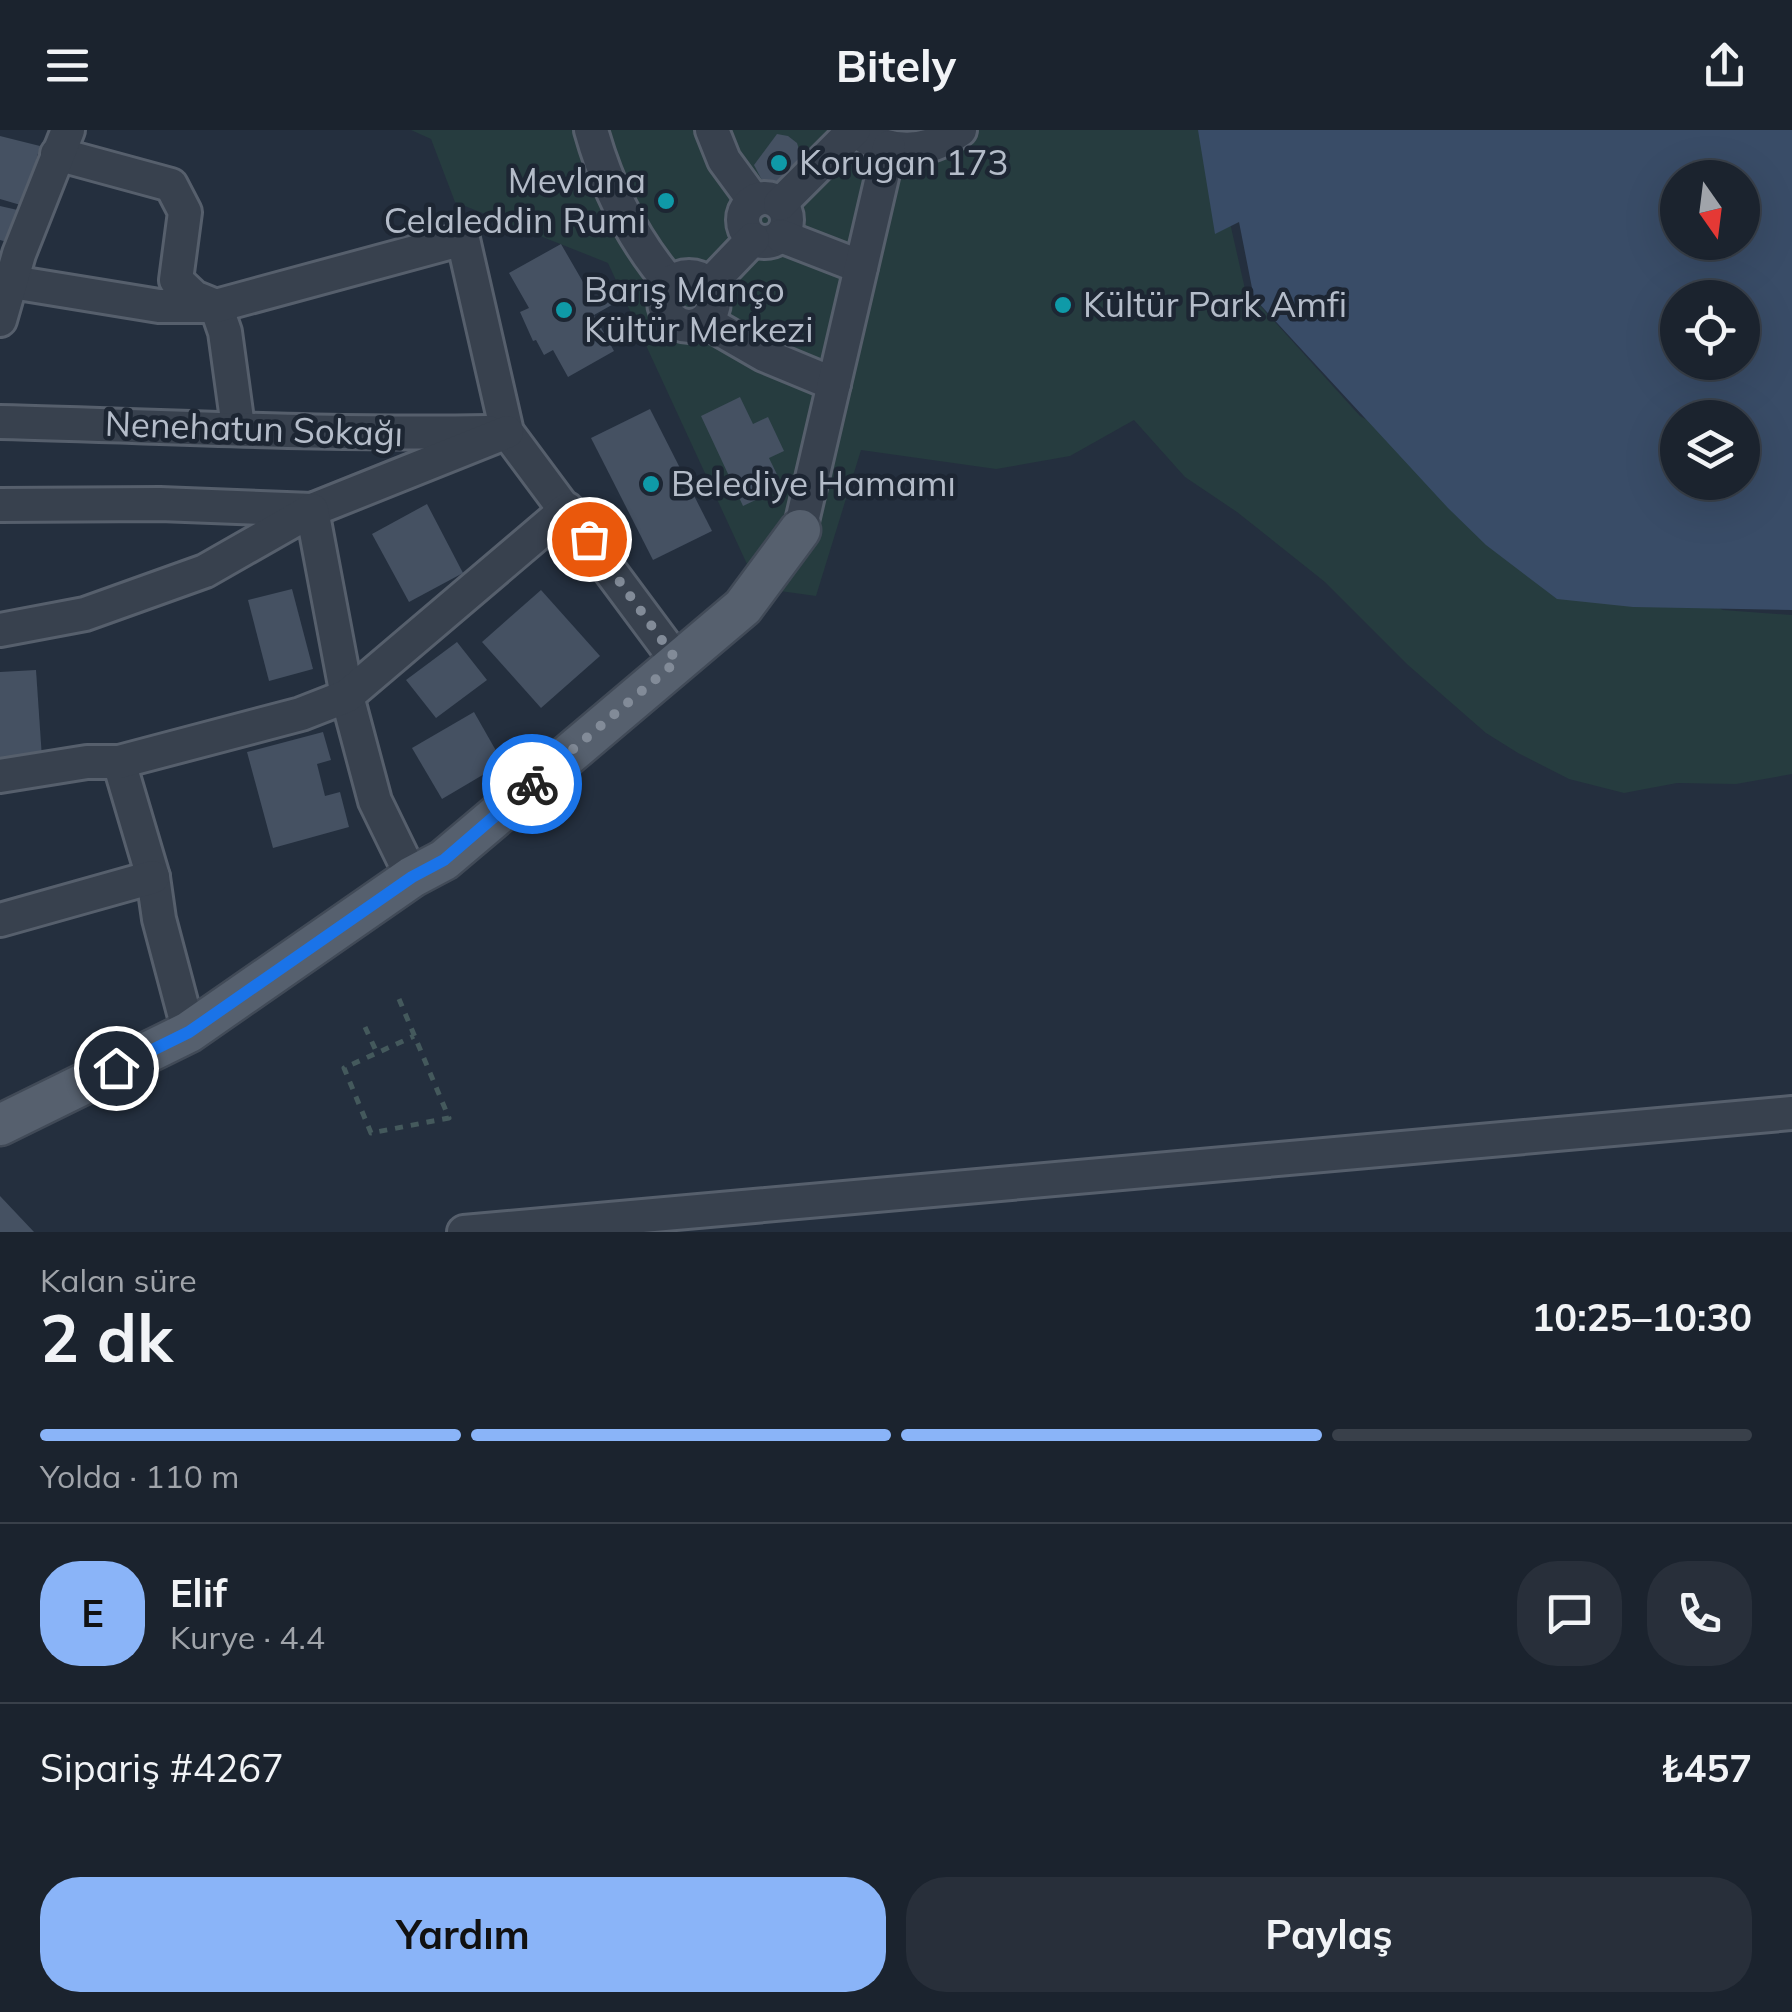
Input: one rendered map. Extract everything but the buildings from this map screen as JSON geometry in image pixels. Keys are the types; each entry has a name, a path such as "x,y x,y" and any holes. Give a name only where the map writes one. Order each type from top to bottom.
{"main road":[{"path":"0,1124 189,1032 412,877 444,860 743,607 800,530"}],"street":[{"path":"590,130 630,230 671,284"},
{"path":"712,130 724,160 767,220 861,268"},
{"path":"709,285 855,130 889,147 908,150 934,145 960,130"},
{"path":"0,320 19,254 63,142 172,185 184,212 176,280 194,297 216,306"},
{"path":"800,530 889,147"},
{"path":"12,282 159,306 216,306 463,239 507,432 677,661"},
{"path":"705,321 714,308 709,285 694,276 678,278 664,300 669,316 682,326 705,321 764,354 834,384"},
{"path":"216,306 224,332 238,427"},
{"name":"Nenehatun Sokağı","path":"0,422 362,434 507,432"},
{"path":"0,630 86,614 205,571 312,510 507,432"},
{"path":"0,504 160,504 312,510"},
{"path":"0,776 87,762 119,762 301,714 347,696 567,508"},
{"path":"312,510 347,696 375,801 412,877"},
{"path":"119,762 153,877 159,919 189,1032"},
{"path":"0,920 153,877"},
{"path":"464,1232 1792,1113"}],"path":[{"path":"398,998 449,1118 371,1133 344,1068 414,1036"},
{"path":"365,1027 376,1053"}],"green space":[{"path":"411,130 1209,130 1245,289 1360,416 1723,610 1792,615 1792,774 1736,784 1677,783 1624,793 1569,779 1518,753 1486,733 1408,665 1325,582 1237,512 1185,477 1134,420 1070,456 996,469 861,450 816,596 758,588 608,263 455,202 431,139"}],"water":[{"path":"1198,130 1792,130 1792,610 1633,607 1557,599 1486,545 1448,508 1254,298 1239,222 1215,234"}],"way so far":[{"path":"532,784 677,661 589,539"}],"place":[{"name":"Korugan 173","path":"779,163"},
{"name":"Mevlana Celaleddin Rumi","path":"666,201"},
{"name":"Kültür Park Amfi","path":"1063,305"},
{"name":"Barış Manço Kültür Merkezi","path":"564,310"},
{"name":"Belediye Hamamı","path":"651,484"}],"route":[{"path":"116,1068 189,1032 412,877 444,860 532,784"}]}
